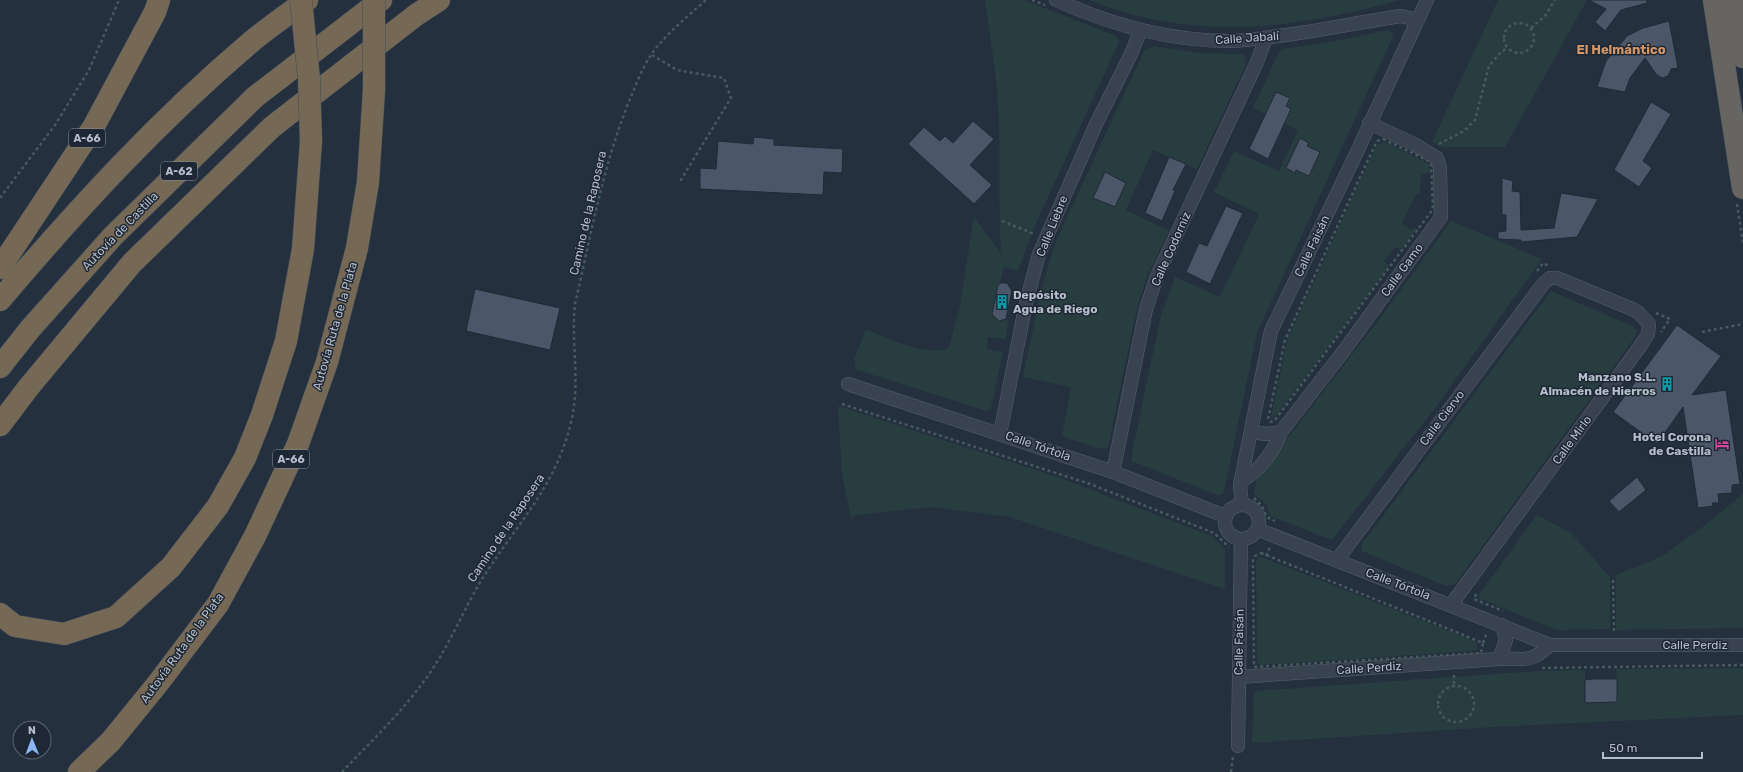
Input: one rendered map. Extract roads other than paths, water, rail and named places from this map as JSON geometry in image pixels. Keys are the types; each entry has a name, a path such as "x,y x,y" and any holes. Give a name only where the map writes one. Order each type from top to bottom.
{"highway":[{"name":"A-66","path":"0,268 94,126 155,12 159,0"},
{"path":"0,614 15,626 64,634 116,617 171,567 218,506 245,458 262,415 286,341 303,249 311,141 309,80 301,0"},
{"path":"0,300 80,208 168,118 252,42 307,0"},
{"name":"Autovía Ruta de la Plata","path":"79,772 111,741 150,694 218,604 255,536 298,444 327,362 357,248 368,182 374,90 374,0"},
{"name":"Autovía de Castilla","path":"0,367 30,329 113,236 255,97 381,0"},
{"path":"0,426 28,388 132,263 272,126 416,15 439,0"},
{"path":"1714,0 1743,188"},
{"path":"1734,0 1743,57"}],"street":[{"name":"Calle Faisán","path":"1242,505 1241,481 1271,331 1427,0"},
{"name":"Calle Jabalí","path":"1054,4 1084,12 1140,31 1201,40 1231,41 1266,38 1401,16 1418,20"},
{"name":"Calle Liebre","path":"1000,434 1039,233 1140,31"},
{"name":"Calle Codorniz","path":"1113,472 1146,308 1157,276 1254,68 1266,38"},
{"name":"Calle Gamo","path":"1241,481 1254,474 1276,444 1281,432 1343,352 1441,217 1440,168 1437,158 1414,144 1369,123"},
{"name":"Calle Ciervo","path":"1336,560 1534,294 1550,278"},
{"name":"Calle Mirlo","path":"1451,605 1648,334 1649,324 1638,312 1569,282 1557,278 1550,278"},
{"name":"Calle Tórtola","path":"848,384 1113,472 1226,516"},
{"path":"1251,432 1266,434 1281,432"},
{"path":"1242,505 1254,510 1257,516 1257,529 1253,535 1240,539 1233,537 1227,531 1225,524 1226,516 1235,507 1242,505"},
{"name":"Calle Tórtola","path":"1257,529 1502,625 1544,643"},
{"name":"Calle Faisán","path":"1238,746 1240,539"},
{"path":"1499,659 1506,640 1502,625"},
{"name":"Calle Perdiz","path":"1239,677 1513,658 1528,660 1538,656 1544,643 1743,645"}],"place":[{"name":"Depósito Agua de Riego","path":"1002,302"},
{"name":"Manzano S.L. Almacén de Hierros","path":"1667,384"},
{"name":"Hotel Corona de Castilla","path":"1722,444"}],"district":[{"name":"El Helmántico","path":"1621,49"}]}
